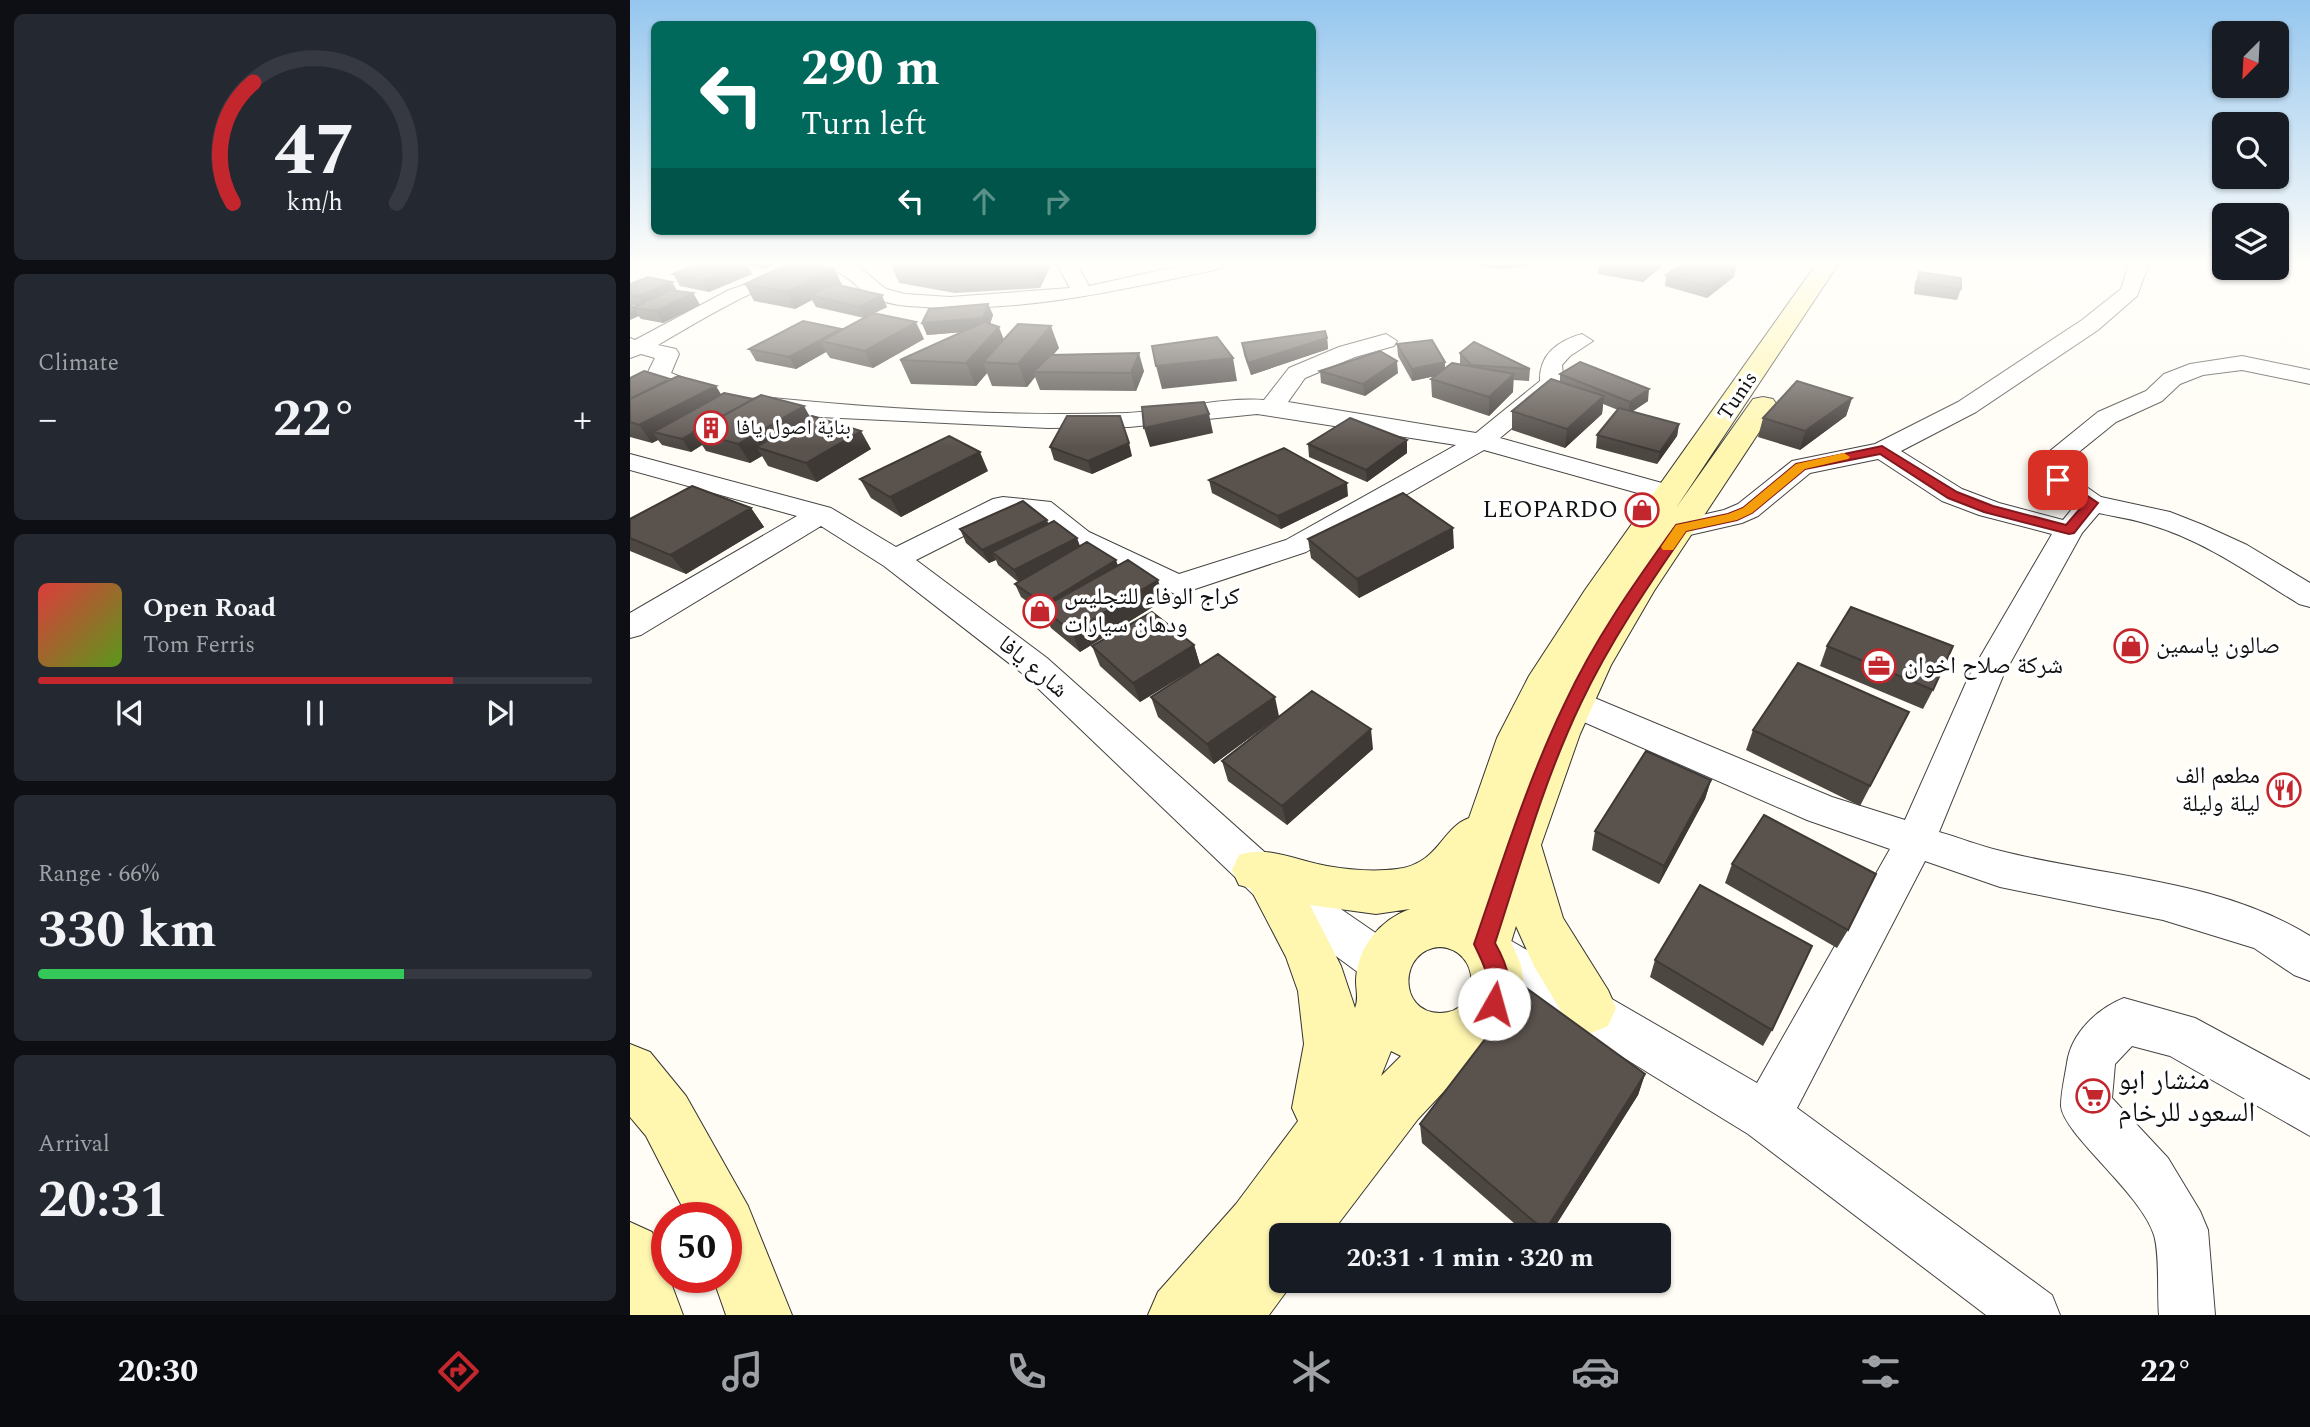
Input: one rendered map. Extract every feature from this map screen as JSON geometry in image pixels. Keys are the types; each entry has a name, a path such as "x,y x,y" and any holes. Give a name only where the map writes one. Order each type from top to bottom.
{"main road":[{"name":"Tunis","path":"1675,511 1790,324"},
{"path":"1488,949 1518,738 1544,686 1598,597 1675,511 1814,324"},
{"path":"1181,1315 1254,1230 1307,1159 1357,1068 1393,947 1409,934 1446,914 1505,831 1532,800 1573,703 1675,511"},
{"path":"1264,877 1382,894 1417,887 1447,871 1505,831"},
{"path":"1505,831 1535,919 1550,950 1589,1008"},
{"path":"1264,877 1315,958 1327,994 1333,1028 1333,1059 1307,1159"},
{"path":"1299,1223 1398,1099 1476,1022 1499,987 1499,970 1488,949 1466,930 1447,925 1427,926"},
{"path":"1384,983 1394,1020 1412,1033 1430,1038 1476,1022"},
{"path":"630,1072 666,1116 712,1202"},
{"path":"630,1254 650,1315"},
{"path":"1228,1315 1269,1262"},
{"path":"742,1269 760,1315"}],"street":[{"path":"633,347 680,324"},
{"path":"633,347 668,354 658,376 730,400 820,410 1048,421 1129,420 1271,408 1481,441 1675,511 1732,517 1748,510 1801,467 1882,450 1915,436 1967,407 2091,324"},
{"path":"1271,408 1297,373 1347,352 1387,341"},
{"path":"895,559 1003,505 1041,508 1079,538 1177,585 1296,546 1481,441 1552,383 1550,365 1562,351 1581,341"},
{"path":"2310,377 2242,363 2198,369 2172,379 2154,396 2107,417 2042,468 2092,503 2160,518 2193,531 2237,552 2310,597"},
{"path":"1882,450 1952,495 1989,509 2069,530"},
{"name":"شارع يافا","path":"630,462 821,514 895,559 1035,666 1264,877 1384,983"},
{"path":"1766,1116 1916,840 1986,676 2069,530 2092,503"},
{"path":"630,627 821,514"},
{"path":"1573,703 1821,809 2000,869 2163,901 2266,932 2310,960"},
{"path":"1488,949 1766,1116 2032,1315"},
{"path":"1476,1022 1548,1003 1589,1008"},
{"path":"2187,1315 2181,1230 2150,1176 2086,1107 2092,1053 2124,1021 2167,1032 2291,1096 2310,1111"}],"building":[{"path":"797,324 819,324 841,329 789,357 749,349"},
{"path":"852,324 912,324 865,351 821,341"},
{"path":"979,324 999,327 966,363 900,360"},
{"path":"1018,324 1051,326 1018,364 983,362"},
{"path":"1325,331 1327,338 1248,363 1242,343"},
{"path":"1217,337 1233,358 1156,366 1152,346"},
{"path":"1432,340 1445,362 1412,369 1397,344"},
{"path":"1474,342 1530,369 1471,365 1460,353"},
{"path":"1380,351 1397,361 1363,384 1320,371"},
{"path":"1139,353 1131,373 1033,372 1051,355"},
{"path":"1580,362 1649,389 1630,402 1560,374"},
{"path":"1452,363 1514,374 1489,397 1431,379"},
{"path":"644,371 670,379 630,399 630,378"},
{"path":"678,376 716,386 639,425 630,422 630,399"},
{"path":"1551,379 1604,396 1567,429 1512,411"},
{"path":"1797,381 1852,398 1805,431 1763,418"},
{"path":"724,393 753,399 682,439 653,432"},
{"path":"761,395 804,406 738,444 693,432"},
{"path":"1204,402 1209,414 1144,428 1142,407"},
{"path":"1619,408 1679,424 1660,452 1597,435"},
{"path":"812,416 861,431 806,463 756,447"},
{"path":"1067,416 1120,416 1129,443 1088,461 1050,447"},
{"path":"1350,418 1407,440 1366,470 1308,444"},
{"path":"949,436 980,452 890,497 860,479"},
{"path":"1284,448 1347,483 1278,516 1209,480"},
{"path":"692,486 751,508 670,555 630,538 630,519"},
{"path":"1403,493 1453,528 1357,579 1308,539"},
{"path":"1023,501 1047,520 982,550 960,529"},
{"path":"1054,521 1077,538 1014,570 992,552"},
{"path":"1087,542 1116,560 1044,604 1015,584"},
{"path":"1128,560 1158,580 1072,632 1042,608"},
{"path":"1851,607 1953,646 1933,690 1827,646"},
{"path":"1152,612 1194,645 1133,683 1092,646"},
{"path":"1218,654 1275,697 1207,744 1151,697"},
{"path":"1798,663 1909,712 1870,786 1753,730"},
{"path":"1312,691 1371,729 1282,806 1222,761"},
{"path":"1646,751 1711,780 1664,866 1595,831"},
{"path":"1764,815 1876,874 1848,930 1732,864"},
{"path":"1700,885 1812,946 1772,1030 1655,960"},
{"path":"1525,987 1645,1074 1550,1223 1536,1223 1420,1124"}],"slow traffic":[{"path":"1668,547 1681,527 1732,517 1748,510 1786,476 1801,467 1844,457"}],"place":[{"name":"بناية اصول يافا","path":"711,428"},
{"name":"LEOPARDO","path":"1642,510"},
{"name":"كراج الوفاء للتجليس ودهان سيارات","path":"1040,611"},
{"name":"صالون ياسمين","path":"2131,646"},
{"name":"شركة صلاح اخوان","path":"1879,666"},
{"name":"مطعم الف ليلة وليلة","path":"2284,790"},
{"name":"منشار ابو السعود للرخام","path":"2093,1096"}],"route":[{"path":"1494,1004 1499,987 1499,970 1485,944 1532,800 1573,703 1626,606 1681,527 1732,517 1748,510 1786,476 1801,467 1882,450 1952,495 1989,509 2069,530 2092,503 2058,480"}]}
